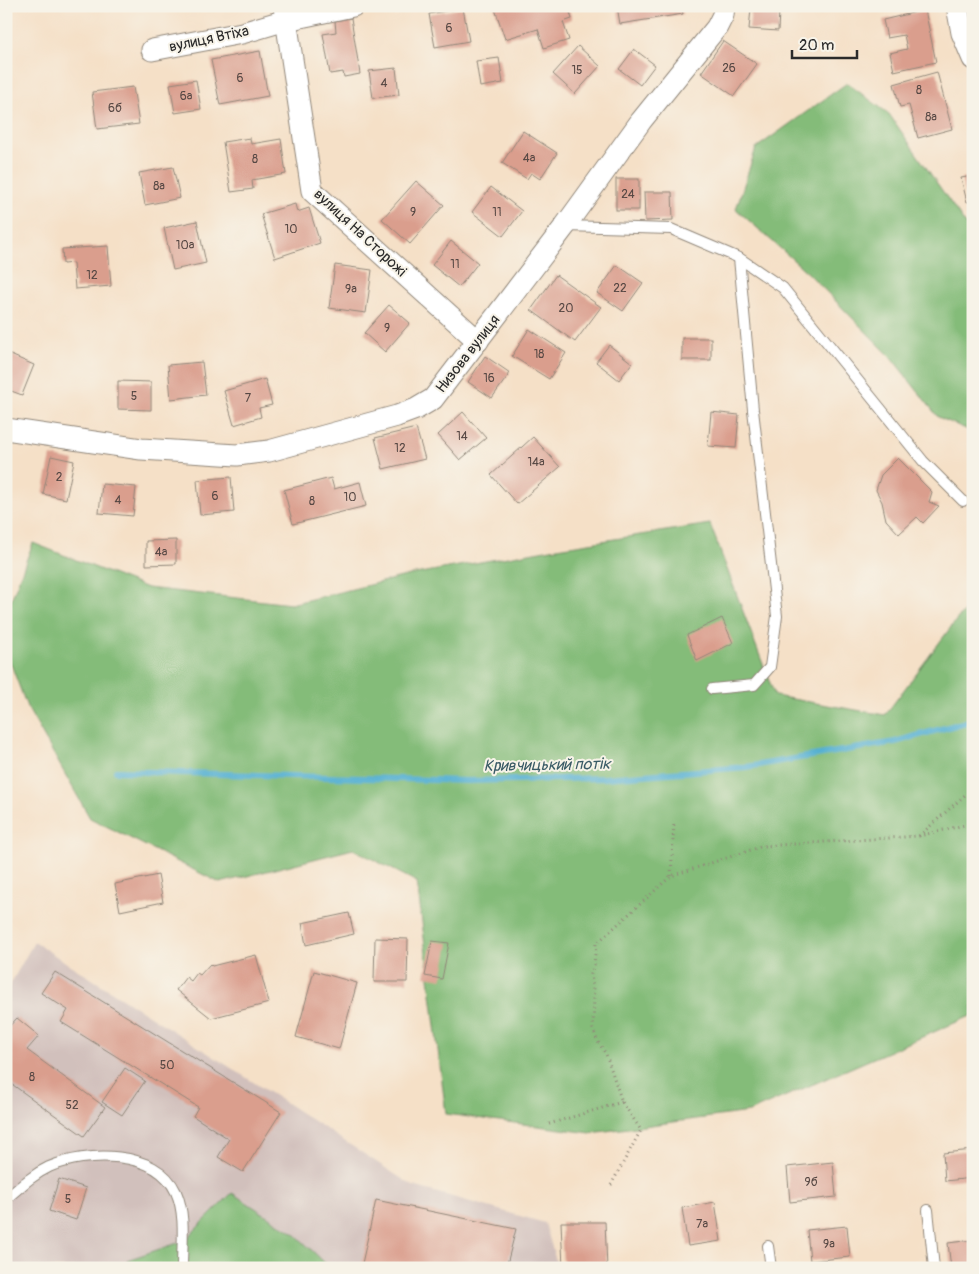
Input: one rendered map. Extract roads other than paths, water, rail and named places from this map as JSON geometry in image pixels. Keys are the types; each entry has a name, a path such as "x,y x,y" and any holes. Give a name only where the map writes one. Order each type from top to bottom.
{"street":[{"name":"вулиця Втіха","path":"152,50 242,33 285,13 353,6"},
{"name":"Низова вулиця","path":"6,429 141,449 237,455 269,451 397,416 416,409 433,399 565,226 641,121 717,27 723,15 724,6"},
{"path":"957,6 962,34 973,59"},
{"name":"вулиця На Сторожі","path":"285,13 312,192 478,341"}],"lane":[{"path":"565,226 671,229 739,258 783,288 923,461 964,501"},
{"path":"712,690 754,685 770,667 777,616 753,410 739,258"},
{"path":"6,1198 32,1176 50,1166 72,1160 95,1157 118,1157 140,1161 158,1171 172,1186 176,1194 180,1206 182,1268"},
{"path":"928,1210 934,1268"},
{"path":"768,1246 771,1268"}],"waterway":[{"name":"Кривчицький потік","path":"116,771 468,781 605,778 747,767 895,742 973,720"}]}
